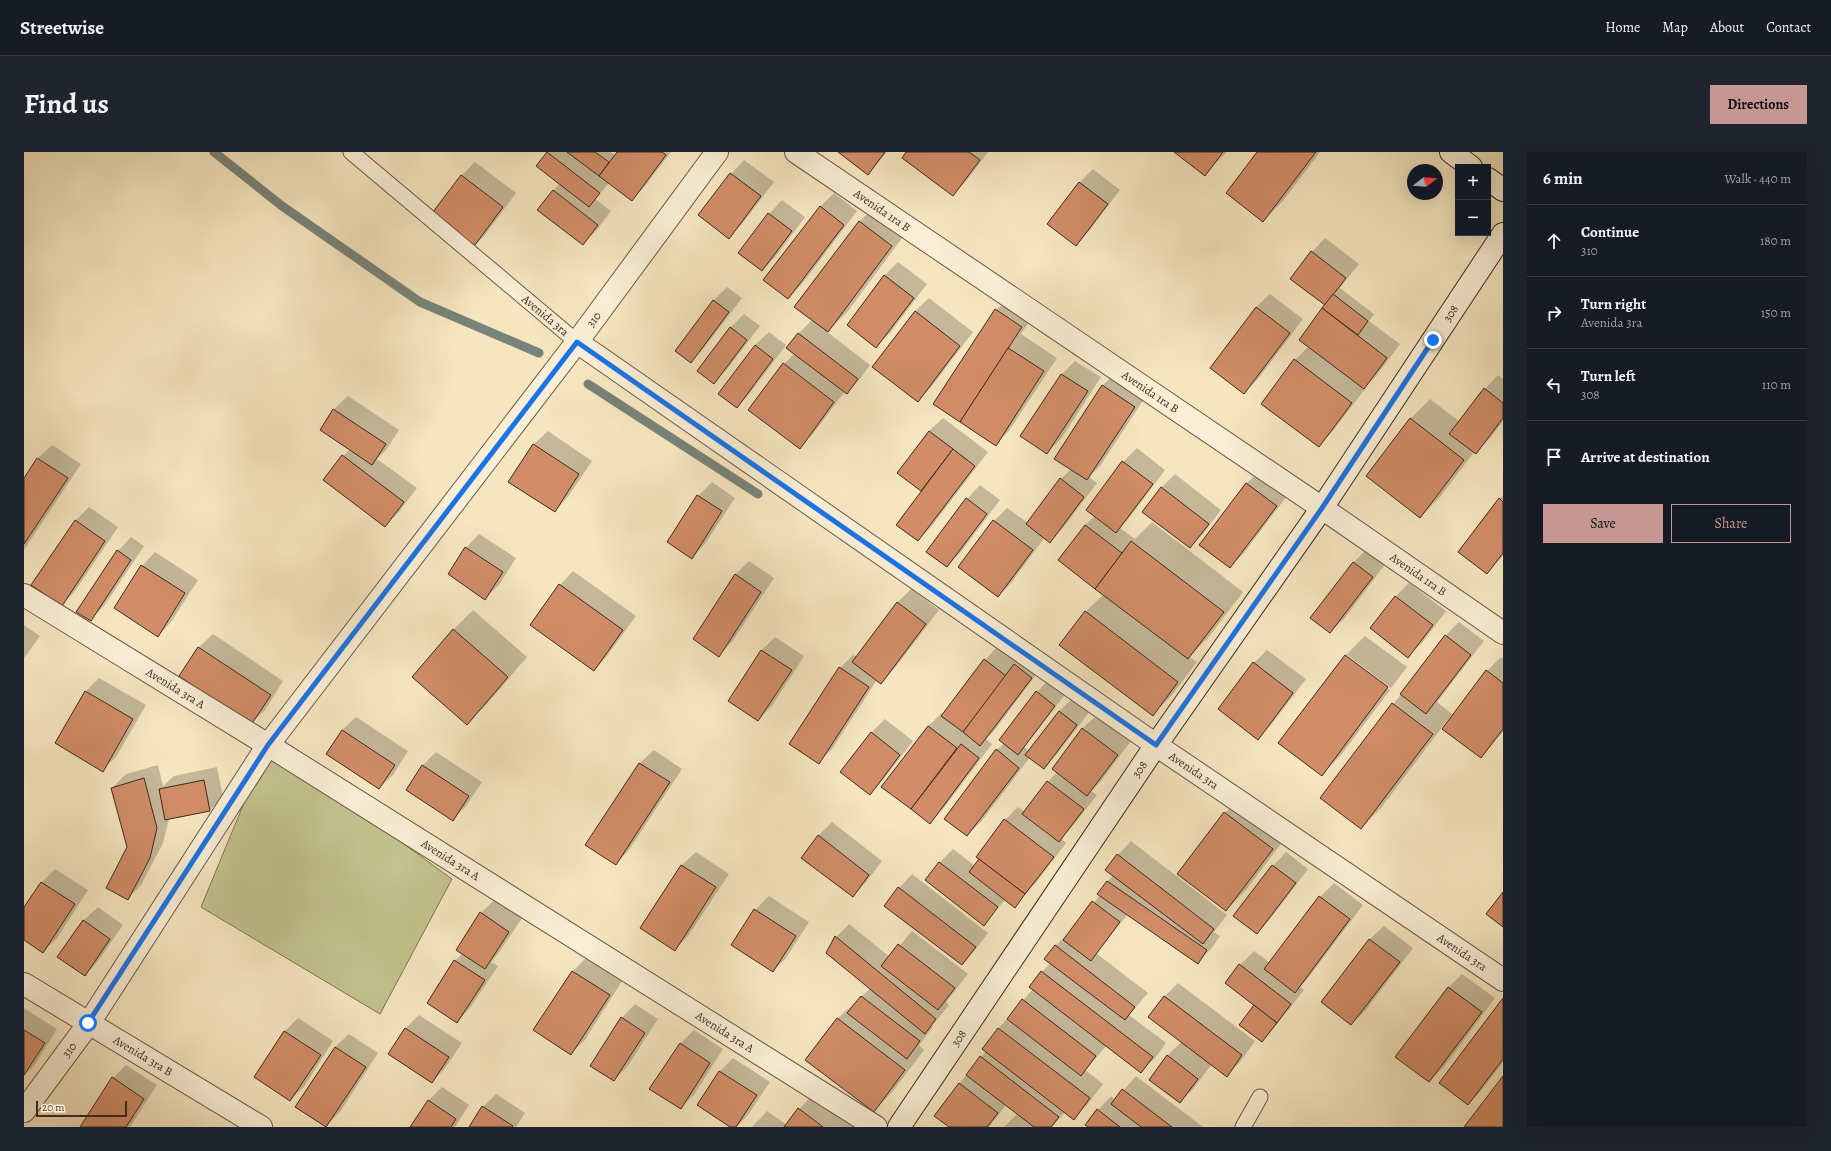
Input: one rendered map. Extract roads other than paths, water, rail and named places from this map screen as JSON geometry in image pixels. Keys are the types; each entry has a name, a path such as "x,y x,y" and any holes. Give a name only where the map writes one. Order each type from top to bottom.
{"street":[{"name":"310","path":"24,1111 88,1023 268,745 577,342 717,152"},
{"name":"Avenida 1ra B","path":"796,152 1322,508 1503,633"},
{"path":"1450,152 1468,164"},
{"path":"1491,181 1503,190"},
{"name":"308","path":"899,1127 1156,745 1322,508 1503,234"},
{"name":"Avenida 3ra","path":"577,342 1156,745 1503,980"},
{"name":"Avenida 3ra A","path":"24,595 268,745 876,1127"},
{"name":"Avenida 3ra B","path":"24,984 261,1127"}],"lane":[{"name":"Avenida 3ra","path":"351,152 577,342"},
{"path":"1243,1127 1260,1097"}],"waterway":[{"path":"214,152 282,206 420,302 539,353"},
{"path":"588,384 758,494"}]}
